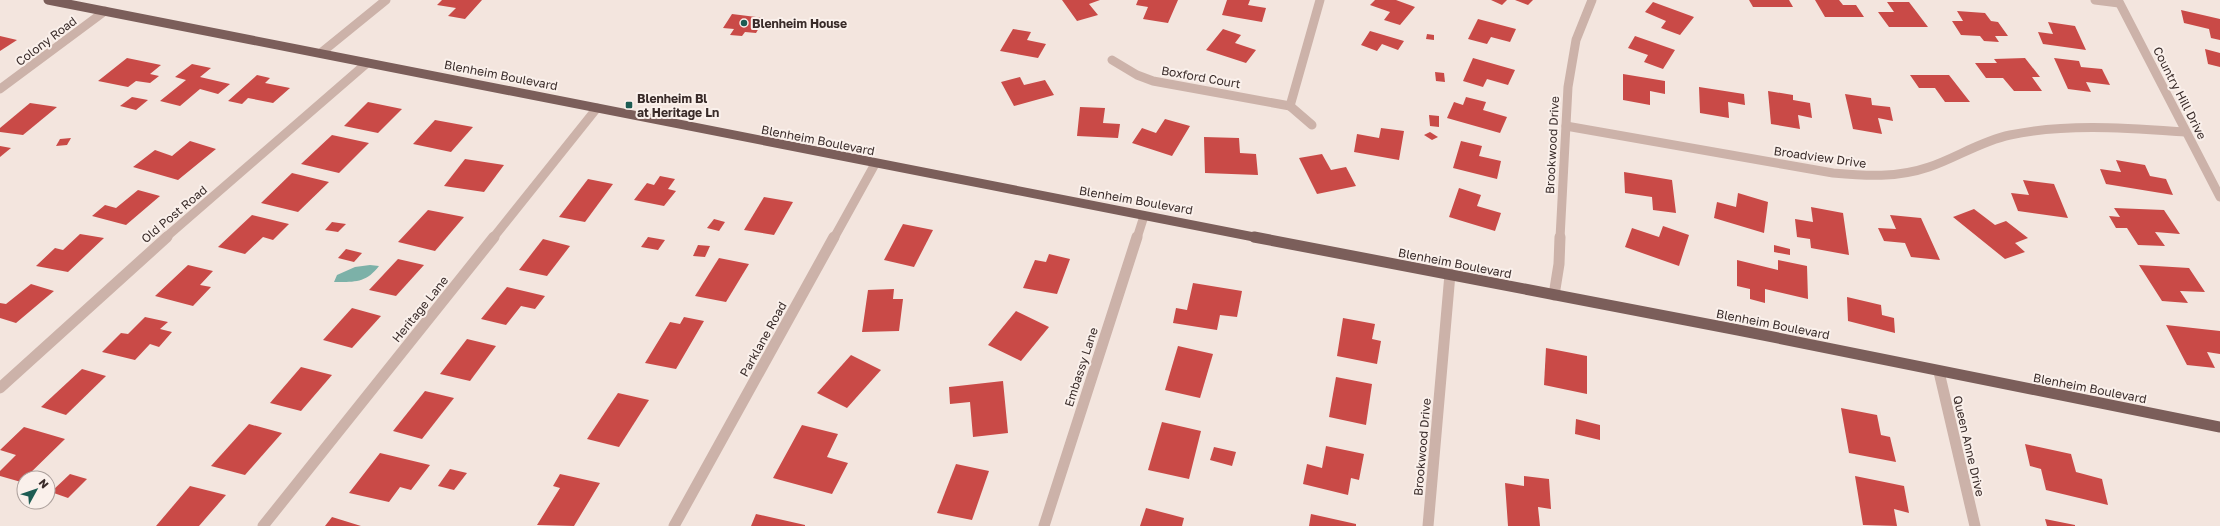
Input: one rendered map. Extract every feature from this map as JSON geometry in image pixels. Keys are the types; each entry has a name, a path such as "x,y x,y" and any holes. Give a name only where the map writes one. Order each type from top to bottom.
{"main road":[{"name":"Blenheim Boulevard","path":"48,0 322,52 367,63 875,164 1738,330 1938,372 2220,427"}],"street":[{"path":"322,52 386,0"},
{"path":"1312,125 1290,106 1320,0"},
{"name":"Brookwood Drive","path":"1554,295 1559,264 1568,87 1576,40 1592,0"},
{"path":"2094,0 2119,1"},
{"name":"Country Hill Drive","path":"2119,1 2185,132 2220,197"},
{"name":"Colony Road","path":"0,89 105,11"},
{"name":"Boxford Court","path":"1112,60 1137,75 1153,81 1290,106"},
{"name":"Old Post Road","path":"0,388 125,273 367,63"},
{"name":"Heritage Lane","path":"263,526 597,108"},
{"name":"Broadview Drive","path":"1566,126 1833,173 1873,176 1917,171 1979,144 2009,135 2041,130 2104,126 2185,132"},
{"name":"Parklane Road","path":"674,526 875,164"},
{"name":"Embassy Lane","path":"1044,526 1144,216"},
{"name":"Brookwood Drive","path":"1428,526 1450,274"},
{"name":"Queen Anne Drive","path":"1938,372 1975,526"}],"water":[{"path":"370,265 379,266 365,279 334,282 337,275 355,267"}],"building":[{"path":"442,0 482,0 465,19 448,16 456,8 437,5"},
{"path":"1062,0 1100,0 1089,4 1098,15 1077,21"},
{"path":"1138,0 1178,0 1168,23 1143,19 1148,7 1136,5"},
{"path":"1227,0 1250,0 1248,5 1266,8 1262,22 1222,15"},
{"path":"1375,0 1396,0 1415,7 1400,25 1384,20 1390,12 1370,5"},
{"path":"1491,0 1507,0 1502,5"},
{"path":"1515,0 1533,0 1528,5"},
{"path":"1749,0 1789,0 1793,7 1753,7"},
{"path":"1815,0 1839,0 1843,5 1856,5 1864,17 1825,17"},
{"path":"1653,2 1694,17 1680,35 1661,28 1666,21 1645,12"},
{"path":"1887,2 1909,2 1928,27 1889,27 1878,12 1894,12"},
{"path":"2181,10 2220,19 2220,40 2211,38 2209,29 2184,23"},
{"path":"1957,11 1985,13 1991,21 1998,22 2008,36 1995,36 1999,42 1984,41 1980,36 1961,35 1952,21 1963,21"},
{"name":"Blenheim House","path":"732,14 765,18 756,33 745,32 742,36 730,35 734,29 723,28"},
{"path":"1478,19 1516,29 1510,42 1491,37 1487,44 1468,39"},
{"path":"2048,22 2075,26 2086,50 2043,44 2038,32 2053,34"},
{"path":"1013,29 1031,32 1027,40 1046,44 1038,58 1000,51"},
{"path":"1223,29 1241,35 1235,43 1256,50 1246,63 1206,50"},
{"path":"1370,31 1404,41 1398,50 1382,44 1377,51 1361,45"},
{"path":"1427,34 1434,35 1434,40 1426,39"},
{"path":"0,36 17,40 0,51"},
{"path":"1635,36 1675,50 1663,69 1644,62 1648,55 1628,48"},
{"path":"2205,49 2220,53 2220,67 2208,64"},
{"path":"127,58 161,65 150,74 159,76 150,83 136,81 128,87 98,81"},
{"path":"1473,58 1515,70 1508,85 1487,79 1483,87 1463,81"},
{"path":"2025,58 2040,77 2032,77 2042,91 2014,91 2003,78 1986,78 1975,63 1997,63 1994,59"},
{"path":"2054,58 2079,61 2081,67 2102,69 2110,85 2086,82 2091,92 2068,89"},
{"path":"192,64 211,68 200,77 230,84 218,94 200,89 180,106 160,101 186,80 175,77"},
{"path":"1435,72 1444,73 1445,82 1436,81"},
{"path":"1623,74 1665,81 1665,94 1650,91 1650,105 1623,100"},
{"path":"257,75 270,78 265,83 290,88 273,103 248,98 242,104 228,101"},
{"path":"1910,75 1949,75 1970,102 1945,102 1935,88 1919,88"},
{"path":"1020,77 1024,85 1045,80 1054,95 1014,106 1001,82"},
{"path":"1699,87 1744,94 1745,105 1728,102 1729,118 1700,113"},
{"path":"1768,91 1793,95 1793,100 1810,103 1812,118 1798,115 1800,129 1771,124"},
{"path":"1845,94 1871,98 1872,105 1890,107 1893,121 1878,118 1882,134 1853,129"},
{"path":"132,97 148,100 136,110 120,106"},
{"path":"1466,97 1486,102 1483,110 1507,117 1500,133 1447,118 1454,102 1463,105"},
{"path":"368,102 402,109 378,133 344,126"},
{"path":"30,103 57,107 23,135 0,132 0,128"},
{"path":"1080,107 1105,108 1103,123 1120,124 1118,138 1077,136"},
{"path":"1429,115 1439,116 1439,127 1430,126"},
{"path":"1165,119 1190,126 1172,156 1132,143 1142,128 1156,133"},
{"path":"435,120 473,127 451,152 413,144"},
{"path":"1381,128 1404,131 1399,160 1354,152 1357,134 1379,138"},
{"path":"1430,132 1438,137 1432,140 1424,135"},
{"path":"332,135 369,143 339,173 301,164"},
{"path":"1204,137 1239,138 1240,153 1256,154 1258,175 1205,173"},
{"path":"71,138 67,145 56,146 60,139"},
{"path":"190,141 216,149 178,180 133,167 155,150 172,156"},
{"path":"1461,141 1482,146 1479,156 1501,161 1497,179 1453,168"},
{"path":"0,146 11,148 0,157"},
{"path":"1322,154 1331,170 1346,167 1356,186 1317,194 1299,158"},
{"path":"465,159 504,165 484,192 444,186"},
{"path":"2116,160 2145,165 2150,176 2166,179 2173,195 2106,184 2100,169 2121,172"},
{"path":"1624,172 1672,180 1676,213 1653,210 1652,197 1625,193"},
{"path":"292,173 329,182 298,212 261,203"},
{"path":"660,176 675,179 668,189 676,191 664,206 634,200 647,183 654,185"},
{"path":"588,179 613,184 585,222 559,217"},
{"path":"2023,180 2054,184 2068,218 2018,211 2011,193 2029,195"},
{"path":"1459,188 1481,195 1477,206 1501,213 1495,231 1449,217"},
{"path":"138,190 160,196 126,225 92,216 105,205 116,208"},
{"path":"1738,193 1768,202 1764,233 1714,218 1717,202 1736,207"},
{"path":"764,197 793,202 774,235 744,230"},
{"path":"1811,207 1843,213 1849,255 1811,248 1810,239 1797,237 1795,219 1813,222"},
{"path":"2114,208 2164,210 2180,234 2155,232 2165,246 2138,245 2127,228 2116,228 2109,216 2120,217"},
{"path":"1974,209 1995,225 2006,221 2028,238 2015,243 2025,252 2005,259 1953,217"},
{"path":"428,210 464,217 435,251 398,242"},
{"path":"252,215 289,224 273,240 263,237 245,254 218,247"},
{"path":"1890,215 1921,218 1940,260 1911,257 1905,243 1884,241 1878,228 1896,229"},
{"path":"714,219 725,222 719,231 707,228"},
{"path":"332,222 346,224 338,232 325,230"},
{"path":"903,224 933,230 914,267 884,260"},
{"path":"1663,226 1689,235 1679,266 1625,247 1632,228 1659,237"},
{"path":"80,234 104,238 68,272 36,266 55,248 63,250"},
{"path":"648,237 665,240 658,250 641,247"},
{"path":"543,239 570,246 547,276 519,270"},
{"path":"698,245 710,246 705,257 693,256"},
{"path":"1774,245 1790,249 1790,255 1774,252"},
{"path":"346,249 362,253 354,262 338,258"},
{"path":"1049,254 1070,259 1057,294 1023,288 1035,260 1046,262"},
{"path":"719,258 749,264 726,302 695,296"},
{"path":"398,259 424,265 396,296 369,290"},
{"path":"1737,260 1778,270 1778,260 1807,266 1808,299 1765,289 1765,303 1750,299 1750,289 1737,286"},
{"path":"188,265 213,271 200,285 211,287 193,306 155,296"},
{"path":"2139,265 2189,268 2205,292 2180,291 2188,303 2162,301"},
{"path":"1193,283 1242,291 1237,317 1220,315 1217,330 1173,323 1176,308 1187,310"},
{"path":"31,284 54,291 16,323 0,318 0,303 6,304"},
{"path":"507,287 545,296 535,309 521,306 506,325 481,319"},
{"path":"894,289 893,299 903,299 899,331 862,332 868,290"},
{"path":"1847,297 1881,305 1882,315 1894,318 1895,333 1848,321"},
{"path":"352,308 381,316 352,348 323,340"},
{"path":"1016,311 1049,327 1021,361 988,345"},
{"path":"145,317 168,322 160,329 172,332 159,347 150,344 135,360 102,352 121,333 128,334"},
{"path":"684,317 704,321 676,369 645,363 670,322 680,324"},
{"path":"1343,318 1375,324 1372,339 1381,341 1377,364 1337,356"},
{"path":"2166,325 2220,331 2220,354 2207,352 2215,368 2187,365"},
{"path":"467,339 496,346 470,381 440,374"},
{"path":"1178,346 1213,354 1200,398 1165,390"},
{"path":"1546,348 1587,356 1587,394 1544,385"},
{"path":"851,355 881,370 847,408 817,393"},
{"path":"301,367 332,375 301,411 270,403"},
{"path":"82,369 106,376 66,415 41,407"},
{"path":"1336,377 1372,384 1366,425 1329,417"},
{"path":"1003,381 1008,433 973,437 970,402 950,404 949,387"},
{"path":"425,391 454,398 422,439 393,431"},
{"path":"618,393 649,400 619,447 587,439"},
{"path":"1841,408 1877,415 1881,435 1890,437 1896,462 1849,453"},
{"path":"1576,419 1600,425 1600,440 1575,434"},
{"path":"1162,422 1201,431 1189,479 1148,470"},
{"path":"249,424 282,433 245,475 211,466"},
{"path":"802,425 838,434 827,457 848,463 832,494 773,478"},
{"path":"24,427 65,439 33,470 16,470 16,481 0,476 0,471 16,455 0,450"},
{"path":"2025,444 2071,454 2076,472 2102,479 2108,505 2046,490 2041,469 2030,466"},
{"path":"1326,446 1364,454 1359,480 1351,478 1348,495 1303,484 1307,464 1322,468"},
{"path":"1214,447 1236,452 1232,466 1210,460"},
{"path":"380,453 430,465 411,490 400,487 389,502 349,493"},
{"path":"956,464 989,471 972,520 937,513"},
{"path":"450,469 467,473 454,490 438,486"},
{"path":"70,474 87,479 68,498 56,494 56,487"},
{"path":"560,474 600,483 574,526 537,525 560,488 553,486"},
{"path":"1524,476 1549,479 1551,509 1538,507 1540,526 1508,526 1505,483 1524,486"},
{"path":"1855,476 1904,486 1909,513 1894,509 1897,526 1863,525"},
{"path":"190,486 226,495 199,526 156,526"},
{"path":"1146,508 1184,518 1182,526 1140,526"},
{"path":"756,514 805,525 805,526 751,526"},
{"path":"1311,514 1356,524 1356,526 1309,526"},
{"path":"332,517 361,526 325,526"},
{"path":"2045,519 2075,525 2075,526 2047,526"}],"place":[{"name":"Blenheim House","path":"744,23"},
{"name":"Blenheim Bl at Heritage Ln","path":"629,105"}]}
